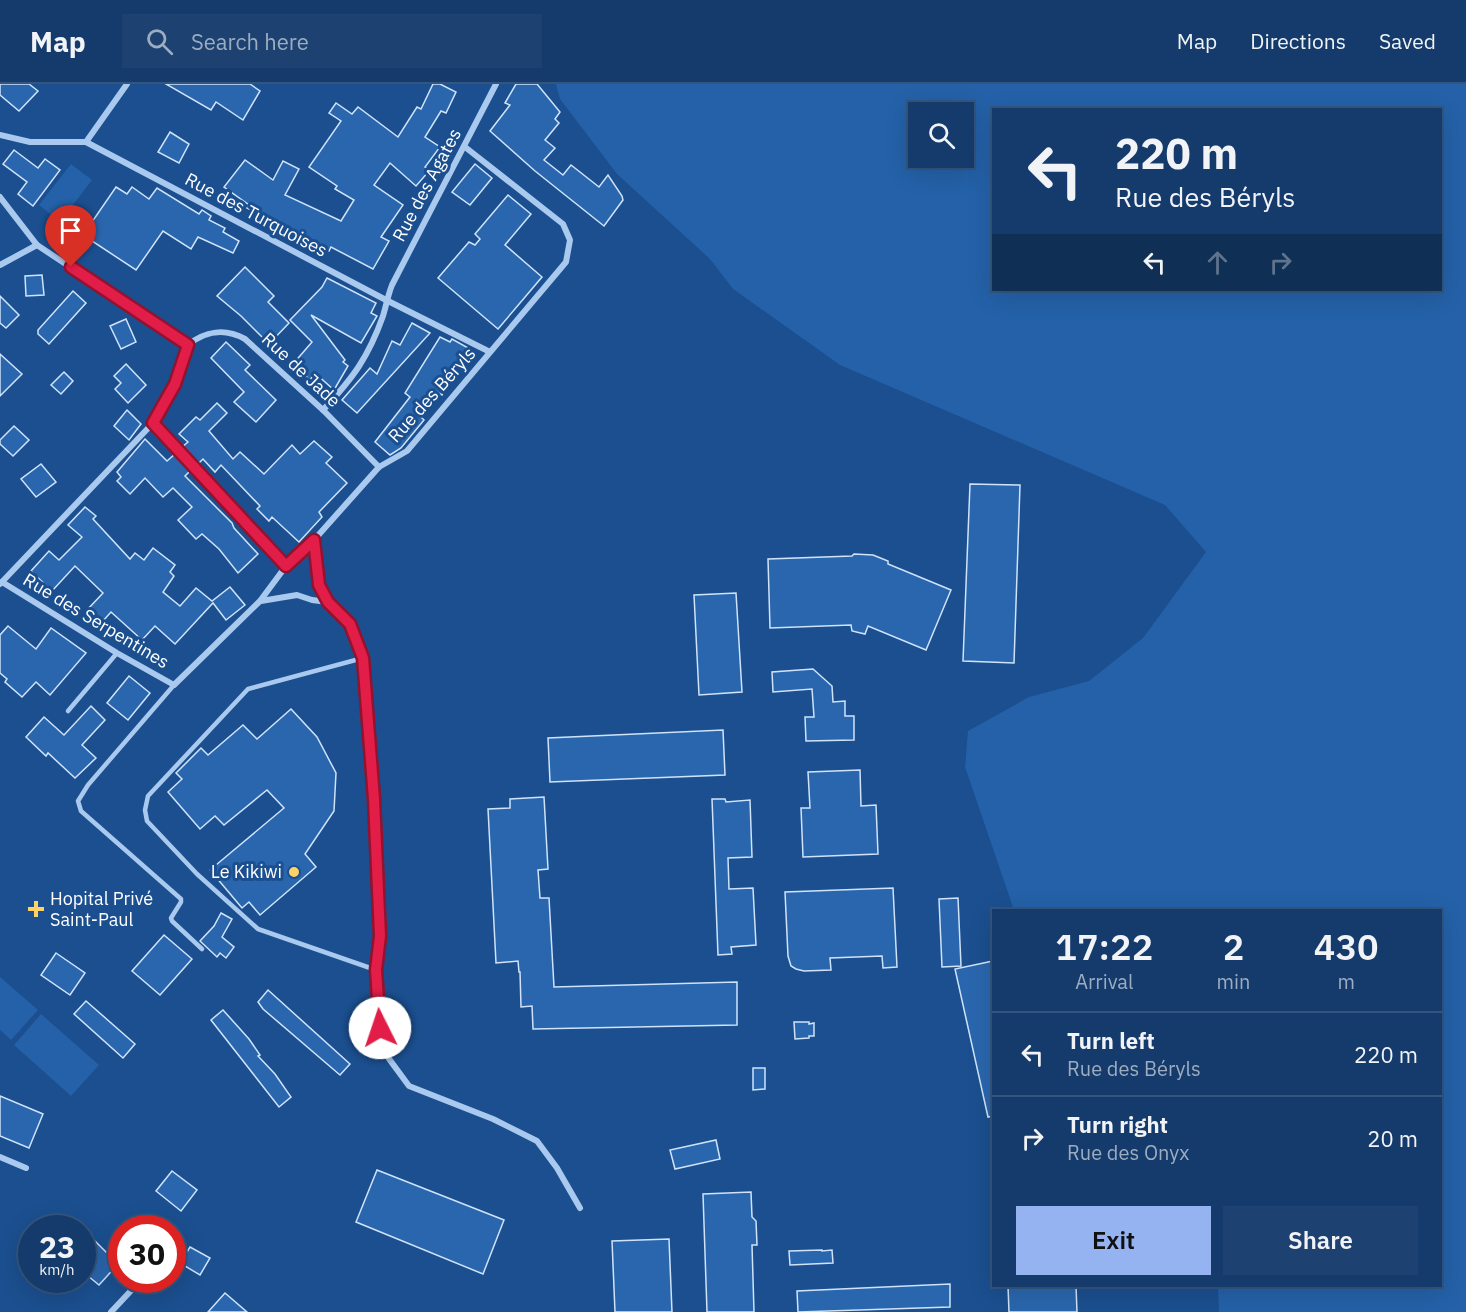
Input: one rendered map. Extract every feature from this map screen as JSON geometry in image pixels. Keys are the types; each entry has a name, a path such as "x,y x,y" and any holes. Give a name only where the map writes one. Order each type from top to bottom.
{"street":[{"path":"86,142 127,84"},
{"name":"Rue des Agates","path":"323,410 362,365 383,315 392,285 496,84"},
{"name":"Rue des Turquoises","path":"0,135 30,142 86,142 490,352"},
{"name":"Rue des Béryls","path":"174,685 260,601 286,566 314,540 379,467 407,451 566,262 570,240 563,224 465,147"},
{"path":"0,197 37,244 188,345 175,384 153,423 1,583"},
{"path":"0,265 37,244"},
{"name":"Rue de Jade","path":"188,345 204,335 222,332 237,335 252,344 323,410 379,467"},
{"path":"153,423 286,566"},
{"path":"314,540 319,585 328,602 350,624 363,658 374,799 380,936 376,970 384,1052 408,1086 493,1119 537,1141 557,1168 580,1208"},
{"name":"Rue des Serpentines","path":"1,583 117,654 174,685"},
{"path":"260,601 297,595 328,602"},
{"path":"0,1157 26,1168"},
{"path":"111,1312 129,1293"}],"lane":[{"path":"68,711 117,654"},
{"path":"363,658 248,689 148,796 145,810 147,821 197,874 258,929 376,970"},
{"path":"174,685 88,785 78,801 81,811 181,899 171,918 172,921 202,949"}],"shaded area":[{"path":"556,84 1466,84 1466,1312 1219,1312 1218,1287 1442,1287 1442,909 1014,909 965,767 968,731 1029,697 1089,681 1143,638 1206,552 1165,505 840,365 733,289 710,259 617,174 560,99"},
{"path":"71,164 92,180 60,222 39,205"},
{"path":"0,977 38,1010 11,1040 0,1030"},
{"path":"41,1014 99,1065 71,1096 14,1045"}],"building":[{"path":"0,84 29,84 38,91 19,111 0,95"},
{"path":"166,84 250,84 260,91 243,120 216,102 211,110"},
{"path":"433,84 440,84 456,92 446,113 441,111 425,137 440,147 425,167 430,170 416,186 390,163 374,185 403,205 381,237 389,241 373,269 331,247 329,251 247,208 249,205 224,187 245,160 273,180 283,161 299,169 285,195 341,221 354,200 335,189 337,186 309,167 341,121 329,113 336,103 352,114 358,107 398,137 417,107 421,109"},
{"path":"516,84 537,84 560,112 555,119 559,123 545,140 555,148 544,160 563,175 571,165 599,187 608,175 622,196 623,200 604,226 535,171 490,131 510,105 505,103"},
{"path":"170,132 189,144 179,163 158,152"},
{"path":"14,150 38,168 45,159 60,170 33,206 18,194 27,182 3,164"},
{"path":"475,164 492,178 470,205 452,192"},
{"path":"116,187 127,194 132,187 149,199 157,188 199,214 202,210 211,216 209,220 225,228 223,232 239,241 233,253 198,237 191,249 163,231 136,270 83,235"},
{"path":"508,195 531,214 505,245 542,277 498,329 438,278 469,242 475,245 480,239 475,234"},
{"path":"245,267 274,296 268,302 289,323 269,344 217,296"},
{"path":"42,275 44,295 26,296 25,276"},
{"path":"327,278 376,303 371,313 377,316 361,343 311,315 348,366 334,390 315,373 310,380 293,364 312,342 290,320 322,287"},
{"path":"73,291 86,303 49,344 38,334 38,330"},
{"path":"0,296 19,315 6,328 0,323"},
{"path":"126,319 136,342 121,349 110,326"},
{"path":"412,323 430,333 357,413 342,400 370,368 377,374 392,341 400,345"},
{"path":"440,337 450,342 452,339 470,349 442,395 437,392 421,417 424,420 401,448 390,455 375,442 410,397 405,393"},
{"path":"226,342 250,365 245,370 276,400 256,422 234,402 244,392 211,358"},
{"path":"0,354 22,374 0,396"},
{"path":"126,364 146,385 128,403 115,389 121,383 114,376"},
{"path":"64,372 73,381 61,394 51,385"},
{"path":"217,403 227,413 209,431 233,459 240,452 264,474 292,445 300,454 314,441 332,457 326,463 347,483 319,512 322,517 299,542 272,517 269,521 257,509 260,506 221,465 215,472 203,459 198,464 182,447 188,442 179,434 196,417 200,420"},
{"path":"127,410 141,424 129,440 114,426"},
{"path":"14,426 29,440 13,456 0,444 0,440"},
{"path":"145,439 167,461 175,454 190,471 185,476 232,523 258,554 238,573 219,549 202,534 196,539 178,520 192,507 173,488 163,497 145,478 130,494 117,481 121,477 117,472"},
{"path":"41,464 56,482 36,497 21,479"},
{"path":"970,484 1020,485 1014,663 963,661"},
{"path":"85,507 96,516 93,519 130,559 135,553 144,560 153,548 175,565 170,572 174,576 163,592 180,606 196,588 212,601 230,587 245,605 226,620 213,603 175,644 155,626 142,640 111,612 103,621 88,609 103,593 75,566 52,591 31,571 49,551 59,560 82,537 68,525"},
{"path":"854,554 873,555 888,561 888,564 951,590 926,650 868,626 865,634 852,631 851,625 770,628 768,559 852,556"},
{"path":"736,593 742,692 699,695 694,595"},
{"path":"8,626 36,649 51,628 86,653 50,695 36,682 22,697 5,682 7,679 0,673 0,635"},
{"path":"813,669 832,686 833,702 845,701 845,716 854,716 854,740 806,741 805,717 814,717 812,689 773,692 772,672"},
{"path":"129,676 150,693 128,720 107,703"},
{"path":"91,706 105,720 82,745 96,758 75,778 48,753 46,756 26,737 44,717 64,735"},
{"path":"291,709 317,737 336,773 334,811 305,854 316,867 260,915 249,902 242,908 210,870 284,808 267,790 224,825 215,816 200,829 168,792 182,779 176,773 201,748 208,755 243,725 257,739"},
{"path":"723,730 725,775 550,782 548,738"},
{"path":"860,770 861,806 876,805 878,854 803,857 801,808 810,808 808,772"},
{"path":"544,797 548,869 538,870 540,898 549,898 554,987 737,982 737,1025 533,1029 532,1006 521,1007 518,961 496,963 488,809 510,808 510,799"},
{"path":"712,799 725,799 726,802 750,800 752,857 728,858 729,889 753,888 756,945 731,947 732,954 718,955"},
{"path":"893,888 897,967 883,968 882,956 830,958 831,970 804,971 791,966 788,956 785,892"},
{"path":"958,898 961,966 942,967 939,899"},
{"path":"221,913 232,919 222,937 234,947 226,958 220,953 217,957 200,941 214,926"},
{"path":"164,935 192,959 160,995 132,971"},
{"path":"56,953 85,973 70,995 41,975"},
{"path":"992,961 992,1116 988,1117 955,969"},
{"path":"268,990 350,1064 340,1075 263,1009 258,1002"},
{"path":"86,1001 135,1044 123,1058 74,1014"},
{"path":"223,1010 249,1039 260,1055 258,1056 275,1074 291,1097 279,1107 211,1020"},
{"path":"794,1022 814,1023 814,1036 795,1039"},
{"path":"753,1068 765,1068 765,1089 753,1090"},
{"path":"0,1096 43,1114 29,1148 0,1136"},
{"path":"716,1140 720,1159 675,1169 670,1150"},
{"path":"377,1170 504,1220 483,1274 356,1222"},
{"path":"172,1171 197,1190 181,1211 156,1191"},
{"path":"751,1192 752,1217 756,1221 757,1245 752,1245 754,1312 707,1312 703,1194"},
{"path":"669,1239 672,1312 615,1312 612,1241"},
{"path":"96,1242 108,1254 108,1275 99,1285 96,1283"},
{"path":"190,1247 210,1258 200,1275 186,1267 186,1253"},
{"path":"832,1250 833,1263 790,1265 789,1251"},
{"path":"950,1284 950,1307 798,1312 797,1291"},
{"path":"1008,1287 1076,1287 1077,1312 1009,1312"},
{"path":"225,1293 247,1312 208,1312"}],"place":[{"name":"Le Kikiwi","path":"294,872"},
{"name":"Hopital Privé Saint-Paul","path":"36,909"}],"route":[{"path":"71,267 188,345 175,384 153,423 286,566 314,540 319,585 328,602 350,624 363,658 374,799 380,936 376,970 380,1028"}]}
